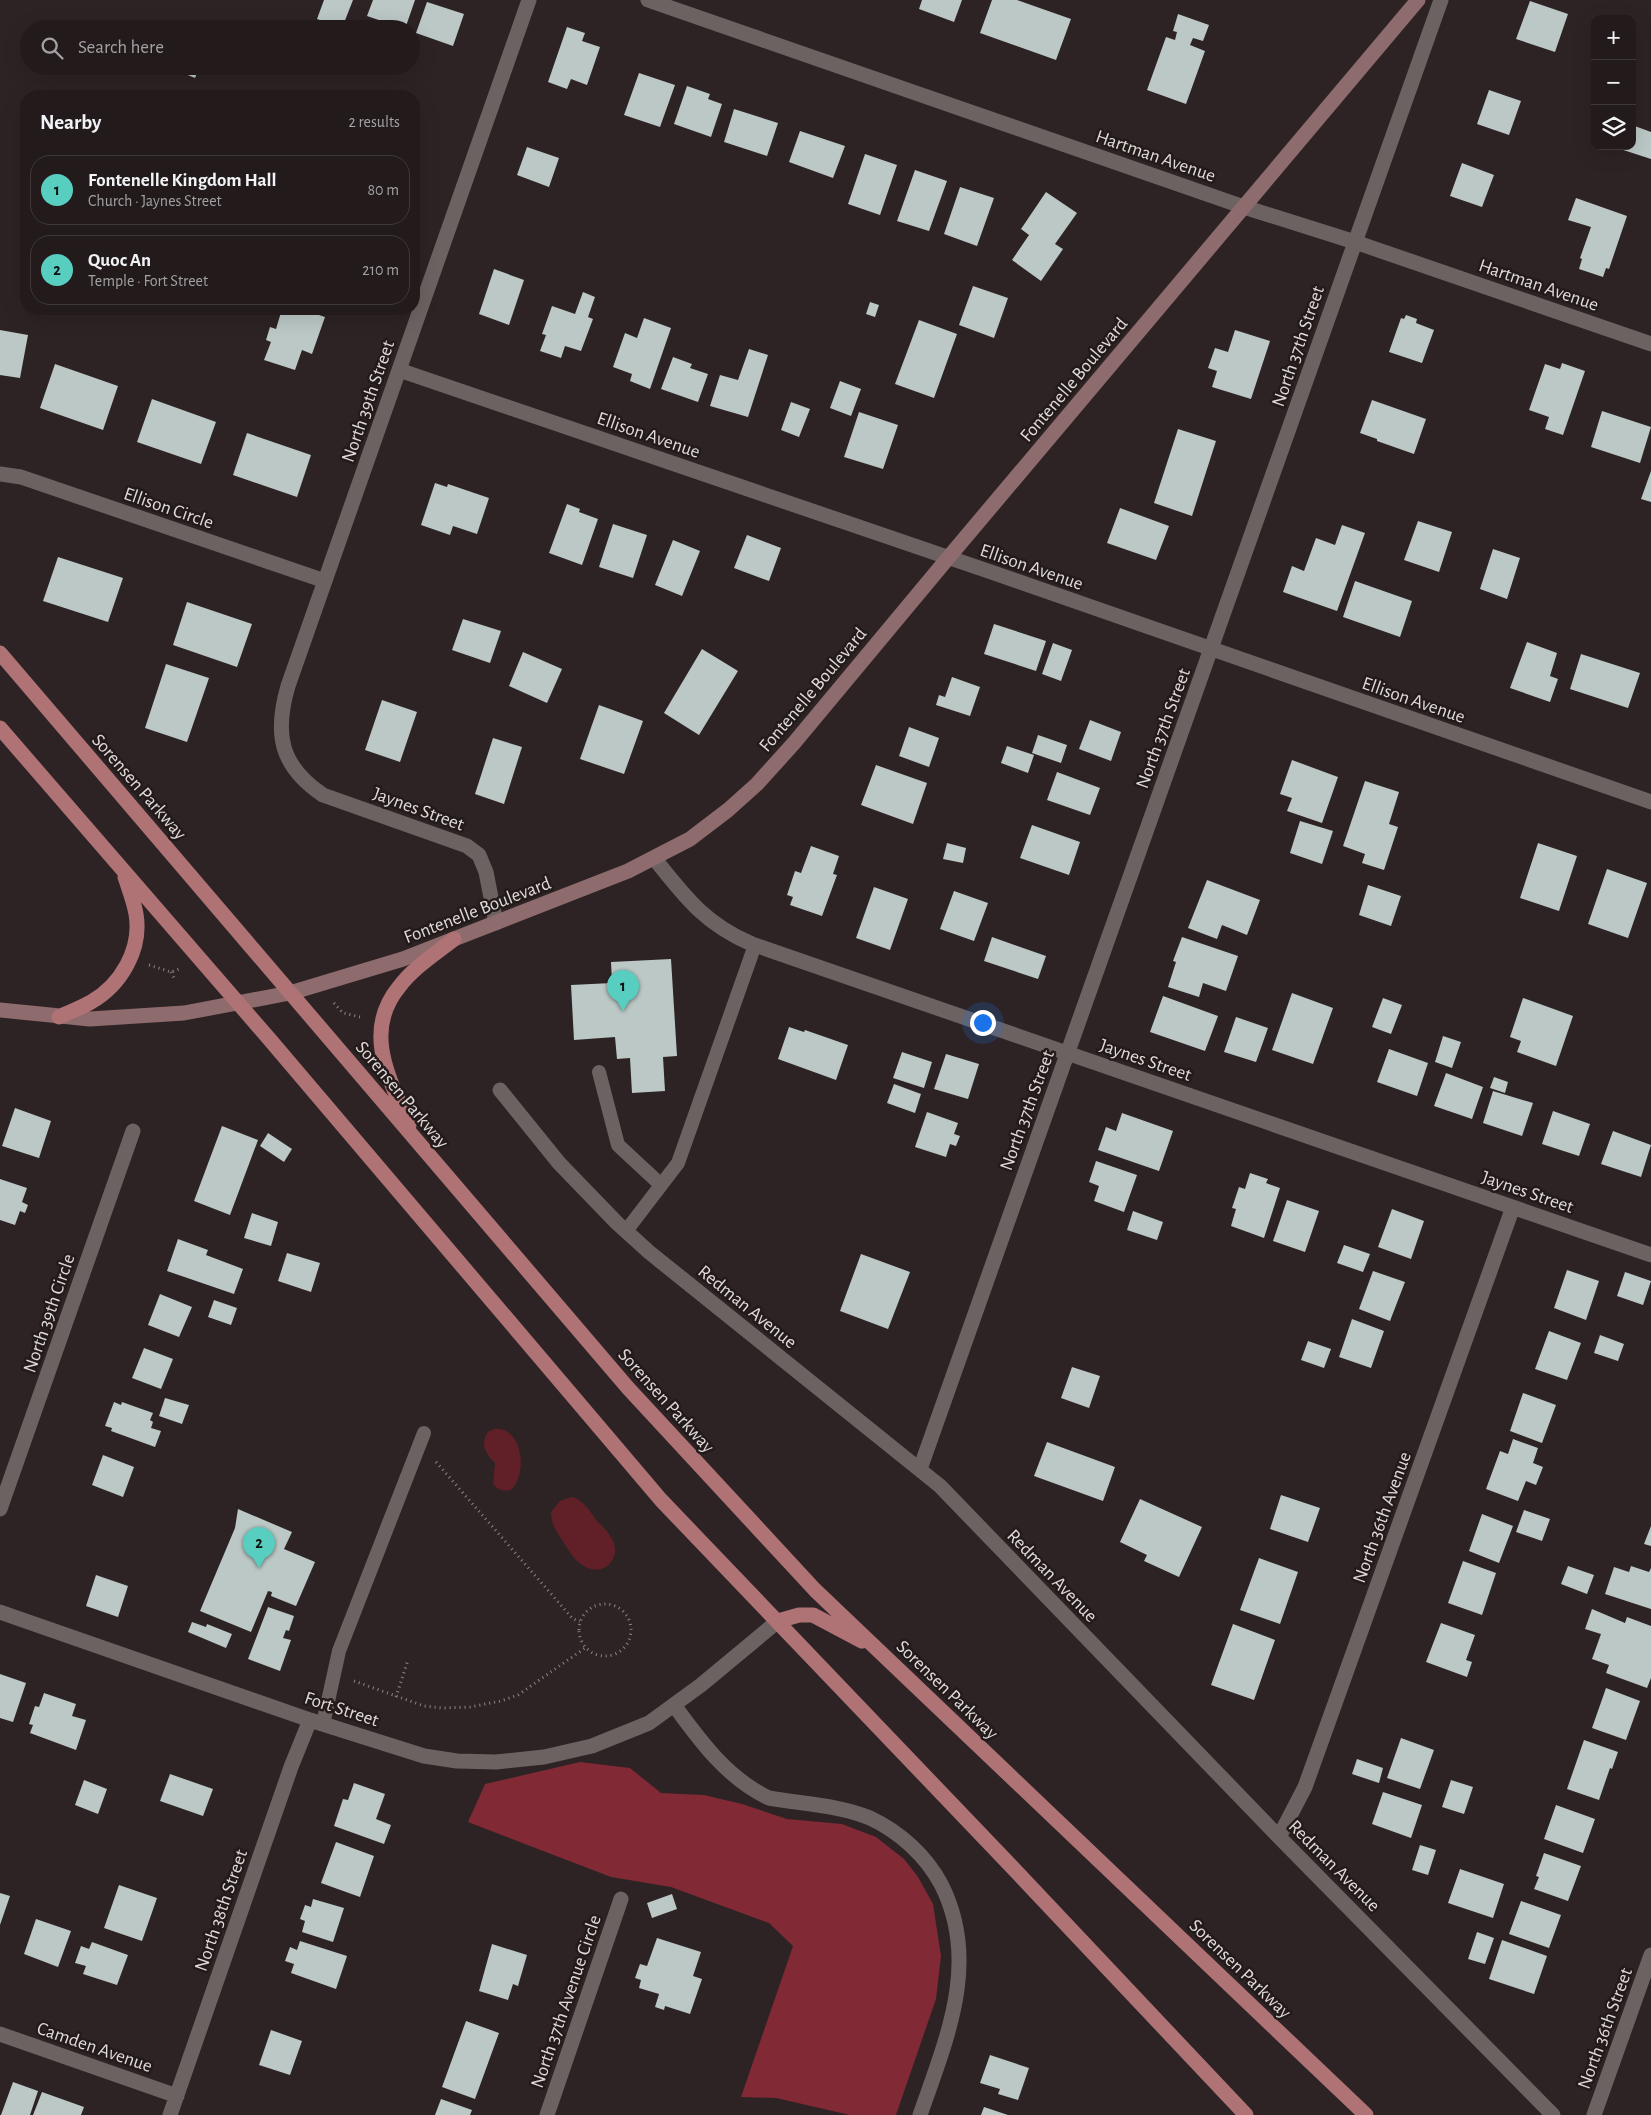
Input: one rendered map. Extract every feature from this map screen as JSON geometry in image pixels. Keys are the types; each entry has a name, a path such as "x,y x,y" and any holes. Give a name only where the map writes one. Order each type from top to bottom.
{"main road":[{"name":"Fontenelle Boulevard","path":"0,1010 90,1019 184,1013 290,993 402,959 496,923 628,871 690,839 728,810 757,784 794,743 1418,0"},
{"name":"Sorensen Parkway","path":"0,653 628,1388 815,1590 1366,2115"},
{"path":"0,728 661,1500 1246,2115"},
{"path":"59,1017 92,1002 108,989 123,972 134,950 137,934 136,914 123,871"},
{"path":"414,1138 384,1064 380,1041 381,1021 385,1006 399,986 454,939"},
{"path":"778,1621 800,1615 814,1615 878,1650"}],"street":[{"name":"North 39th Street","path":"420,310 529,0"},
{"name":"Hartman Avenue","path":"648,0 1244,206 1355,242 1651,344"},
{"name":"North 37th Street","path":"920,1469 1441,0"},
{"name":"North 39th Street","path":"289,761 282,741 282,708 418,315"},
{"name":"Ellison Avenue","path":"399,370 1651,802"},
{"name":"Ellison Circle","path":"0,474 21,477 325,581"},
{"name":"Jaynes Street","path":"289,761 296,773 306,784 323,795 467,846 479,856 486,872 496,923"},
{"name":"Jaynes Street","path":"654,858 690,902 709,920 734,936 1651,1255"},
{"name":"Redman Avenue","path":"500,1090 559,1164 649,1252 940,1486 1279,1837 1553,2115"},
{"name":"North 39th Circle","path":"0,1508 133,1131"},
{"name":"North 36th Avenue","path":"1279,1837 1305,1787 1513,1207"},
{"name":"Fort Street","path":"0,1612 316,1722 424,1756 458,1761 496,1762 544,1757 592,1746 649,1723 674,1705"},
{"path":"778,1621 674,1705 696,1735 734,1776 756,1792 769,1798 854,1813 871,1819 897,1834 920,1854 934,1872 953,1913 958,1932 960,1970 957,1994 946,2038 920,2115"},
{"name":"North 38th Street","path":"170,2115 290,1767 316,1722"},
{"name":"North 37th Avenue Circle","path":"547,2115 621,1899"},
{"name":"North 36th Street","path":"1594,2115 1651,1955"},
{"name":"Camden Avenue","path":"0,2034 177,2096"}],"lane":[{"path":"626,1231 678,1163 755,944"},
{"path":"599,1072 618,1145 661,1185"},
{"path":"316,1722 334,1673 339,1651 424,1434"}],"path":[{"path":"147,964 170,972 174,978"},
{"path":"334,1003 343,1013 366,1018"},
{"path":"424,1434 436,1463 573,1619 580,1621"},
{"path":"602,1604 619,1608 630,1621 630,1638 620,1652 603,1657 595,1655 585,1648 578,1635 580,1621 586,1611 602,1604"},
{"path":"334,1673 424,1706 442,1708 470,1707 501,1701 518,1695 585,1648"},
{"path":"396,1697 408,1660"}],"shaded area":[{"path":"494,1429 504,1430 511,1435 517,1443 520,1452 520,1473 511,1490 502,1490 493,1484 495,1463 486,1452 484,1440 488,1432"},
{"path":"571,1497 576,1498 583,1504 607,1531 613,1541 615,1547 614,1558 603,1568 591,1569 578,1562 555,1528 551,1512 560,1501"},
{"path":"580,1762 630,1768 661,1793 704,1795 742,1804 787,1819 842,1824 876,1837 904,1859 918,1877 933,1904 941,1956 936,1999 896,2115 850,2115 776,2098 741,2097 793,1946 769,1923 671,1887 611,1877 468,1822 485,1784"}],"building":[{"path":"324,0 353,0 345,20 317,19"},
{"path":"373,0 415,0 408,20 379,20 367,16"},
{"path":"922,0 962,0 954,22 919,9"},
{"path":"992,0 1017,0 1071,19 1056,60 980,33"},
{"path":"1530,1 1568,14 1555,52 1516,39"},
{"path":"427,2 464,14 453,46 420,34 420,22"},
{"path":"1178,14 1209,25 1203,41 1193,38 1190,45 1205,51 1186,104 1147,90 1166,37 1175,40 1177,32 1173,31"},
{"path":"567,27 585,33 582,41 600,47 587,85 571,79 567,89 548,82"},
{"path":"639,73 675,85 660,127 624,115"},
{"path":"687,86 710,94 708,99 722,104 711,137 674,124"},
{"path":"1489,90 1521,101 1509,135 1477,124"},
{"path":"734,109 778,123 767,156 724,142"},
{"path":"1636,126 1651,132 1651,159 1623,150 1636,150"},
{"path":"800,131 845,146 833,178 789,162"},
{"path":"527,147 559,158 549,187 517,175"},
{"path":"865,154 897,165 880,215 848,204"},
{"path":"1462,163 1494,175 1482,207 1450,196"},
{"path":"915,170 947,181 929,231 897,221"},
{"path":"960,187 994,198 977,246 944,234"},
{"path":"1046,192 1077,213 1055,244 1063,249 1041,281 1012,260 1029,235 1021,229"},
{"path":"1576,198 1627,216 1609,269 1606,268 1603,277 1579,269 1582,259 1580,258 1591,227 1568,220"},
{"path":"494,269 524,280 509,325 479,314"},
{"path":"973,286 1008,298 994,338 959,325"},
{"path":"583,292 595,297 588,317 593,319 581,351 565,346 561,358 540,351 546,335 542,334 552,306 575,314"},
{"path":"870,302 879,305 875,317 866,314"},
{"path":"280,315 319,315 325,317 312,354 302,350 295,370 264,360 271,342 266,340 270,327 276,329"},
{"path":"1406,315 1417,319 1416,323 1434,330 1422,363 1389,352 1401,318 1404,319"},
{"path":"644,318 671,328 650,389 630,381 632,374 613,367 625,333 637,338"},
{"path":"919,320 957,334 934,398 895,384"},
{"path":"0,330 28,335 20,378 0,375"},
{"path":"1235,330 1270,341 1251,399 1212,387 1217,371 1208,368 1215,348 1228,352"},
{"path":"749,349 768,355 748,417 710,406 720,375 738,380"},
{"path":"673,357 692,364 690,368 708,374 698,402 661,389"},
{"path":"1562,363 1585,371 1563,435 1545,429 1549,417 1529,410 1545,364 1560,369"},
{"path":"55,364 118,386 103,430 40,408"},
{"path":"840,381 861,389 851,416 830,408"},
{"path":"152,399 216,422 201,464 137,442"},
{"path":"1372,400 1426,419 1414,454 1360,433"},
{"path":"791,402 810,409 799,437 781,430"},
{"path":"1602,411 1651,427 1640,463 1591,447"},
{"path":"859,412 898,425 883,469 844,457"},
{"path":"1178,429 1216,441 1192,516 1154,503"},
{"path":"247,433 311,455 297,497 233,475"},
{"path":"1651,471 1651,502 1641,499"},
{"path":"435,483 447,487 448,484 489,498 477,534 453,526 450,535 421,525"},
{"path":"567,504 580,509 579,512 598,519 582,565 549,553"},
{"path":"1120,508 1169,526 1156,560 1107,543"},
{"path":"1418,521 1452,532 1439,572 1404,560"},
{"path":"613,524 647,535 633,578 599,567"},
{"path":"1342,525 1365,533 1337,611 1283,592 1292,566 1304,571 1316,538 1335,545"},
{"path":"747,535 781,548 769,581 734,568"},
{"path":"673,540 700,551 682,596 655,585"},
{"path":"1493,549 1520,558 1507,599 1480,589"},
{"path":"58,557 123,578 108,622 43,601"},
{"path":"1355,581 1412,601 1400,637 1343,617"},
{"path":"187,602 252,624 237,667 173,645"},
{"path":"463,619 501,631 490,663 452,650"},
{"path":"994,624 1046,641 1036,671 984,654"},
{"path":"1527,642 1557,653 1550,676 1558,679 1550,702 1510,688"},
{"path":"1053,643 1072,650 1061,681 1042,674"},
{"path":"702,649 738,671 699,735 664,713"},
{"path":"523,652 562,669 547,703 509,686"},
{"path":"1581,654 1640,673 1628,708 1570,689"},
{"path":"166,664 209,678 187,742 145,728"},
{"path":"952,677 980,687 970,716 936,705 939,695 945,697"},
{"path":"382,700 417,712 400,762 365,750"},
{"path":"599,705 643,721 624,774 580,759"},
{"path":"1090,720 1121,732 1111,761 1079,749"},
{"path":"909,727 939,738 929,767 899,756"},
{"path":"1038,735 1067,745 1061,763 1032,753"},
{"path":"493,738 522,747 504,804 475,794"},
{"path":"1007,746 1034,755 1028,773 1001,763"},
{"path":"1292,760 1338,777 1322,823 1287,811 1292,798 1280,794"},
{"path":"876,765 927,783 913,824 861,805"},
{"path":"1057,772 1100,788 1090,815 1047,800"},
{"path":"1365,781 1399,792 1389,824 1398,827 1384,870 1362,863 1365,854 1343,846"},
{"path":"1300,821 1333,831 1322,864 1290,853"},
{"path":"1032,825 1080,842 1069,875 1020,858"},
{"path":"947,843 966,848 963,863 943,859"},
{"path":"1538,843 1577,856 1559,911 1520,898"},
{"path":"811,846 839,856 833,874 837,875 822,916 790,905 793,897 787,895 795,871 801,873"},
{"path":"1607,869 1647,883 1628,938 1588,924"},
{"path":"1207,880 1260,900 1247,935 1222,925 1217,939 1188,928"},
{"path":"1368,885 1401,896 1391,926 1359,915"},
{"path":"874,887 908,899 890,950 856,938"},
{"path":"954,891 988,903 974,941 940,929"},
{"path":"992,937 1046,956 1038,979 984,961"},
{"path":"1182,937 1238,956 1226,991 1203,983 1199,997 1168,987 1176,962 1173,961"},
{"path":"671,959 677,1056 663,1057 665,1091 632,1093 630,1058 617,1059 615,1037 574,1040 571,985 612,983 611,962"},
{"path":"1292,993 1333,1008 1313,1064 1272,1050"},
{"path":"1163,996 1218,1016 1205,1051 1150,1032"},
{"path":"1383,998 1402,1005 1391,1034 1372,1027"},
{"path":"1523,998 1573,1016 1556,1066 1517,1052 1521,1041 1510,1037"},
{"path":"1236,1017 1268,1028 1256,1062 1224,1052"},
{"path":"789,1027 804,1032 805,1030 848,1045 836,1080 778,1059"},
{"path":"1443,1036 1461,1042 1452,1068 1435,1062"},
{"path":"1389,1049 1428,1063 1417,1096 1377,1082"},
{"path":"902,1052 932,1062 924,1088 893,1078"},
{"path":"946,1054 979,1064 968,1099 934,1089"},
{"path":"1446,1073 1483,1087 1472,1119 1434,1106"},
{"path":"1494,1077 1508,1082 1505,1093 1490,1088"},
{"path":"894,1084 921,1094 915,1113 887,1103"},
{"path":"1493,1091 1533,1103 1522,1136 1483,1123"},
{"path":"15,1108 51,1121 39,1158 2,1146"},
{"path":"1553,1111 1590,1124 1579,1156 1542,1144"},
{"path":"927,1112 958,1123 954,1134 960,1136 956,1146 950,1144 946,1157 915,1147"},
{"path":"1122,1113 1173,1131 1159,1171 1098,1150 1106,1127 1116,1131"},
{"path":"222,1126 258,1140 230,1215 194,1201"},
{"path":"1613,1131 1651,1145 1641,1177 1601,1164"},
{"path":"268,1133 292,1149 284,1162 260,1146"},
{"path":"1096,1161 1137,1175 1124,1212 1094,1201 1099,1186 1089,1182"},
{"path":"1250,1173 1268,1179 1266,1183 1280,1188 1264,1238 1231,1226 1236,1209 1232,1208 1239,1187 1245,1189"},
{"path":"0,1179 27,1188 22,1202 28,1205 25,1213 20,1211 15,1225 0,1220"},
{"path":"1287,1200 1319,1211 1305,1252 1273,1241"},
{"path":"1392,1209 1424,1221 1411,1259 1378,1247"},
{"path":"1133,1211 1163,1222 1157,1240 1127,1230"},
{"path":"252,1213 278,1222 271,1246 244,1238"},
{"path":"178,1239 208,1250 206,1255 243,1269 234,1294 167,1271"},
{"path":"1344,1245 1370,1254 1363,1272 1337,1263"},
{"path":"287,1253 320,1263 311,1292 278,1281"},
{"path":"861,1254 910,1272 888,1329 840,1311"},
{"path":"1567,1270 1599,1281 1586,1320 1554,1308"},
{"path":"1373,1271 1405,1282 1390,1321 1359,1309"},
{"path":"1625,1272 1651,1281 1643,1305 1617,1296"},
{"path":"160,1294 192,1307 179,1337 148,1325"},
{"path":"214,1300 237,1308 231,1325 208,1317"},
{"path":"1352,1319 1384,1331 1371,1368 1339,1357"},
{"path":"1549,1331 1581,1343 1567,1380 1535,1369"},
{"path":"1600,1335 1624,1344 1618,1361 1594,1353"},
{"path":"1308,1341 1331,1349 1324,1368 1301,1360"},
{"path":"144,1348 173,1359 161,1389 132,1378"},
{"path":"1072,1367 1100,1376 1089,1408 1061,1398"},
{"path":"1523,1393 1556,1405 1542,1443 1510,1431"},
{"path":"165,1398 189,1405 182,1424 159,1416"},
{"path":"114,1402 121,1405 122,1402 153,1413 150,1420 153,1422 151,1428 161,1431 155,1447 111,1431 112,1428 105,1426"},
{"path":"1513,1439 1538,1448 1533,1463 1543,1467 1536,1485 1526,1481 1518,1501 1486,1489 1500,1451 1508,1454"},
{"path":"1047,1442 1115,1467 1103,1501 1034,1476"},
{"path":"103,1455 134,1467 123,1497 92,1485"},
{"path":"1281,1495 1320,1508 1308,1542 1270,1529"},
{"path":"1140,1499 1202,1527 1179,1577 1144,1561 1147,1555 1120,1542"},
{"path":"238,1509 292,1532 284,1549 315,1562 296,1606 271,1596 272,1592 268,1591 251,1632 200,1611 235,1528"},
{"path":"1524,1510 1550,1519 1542,1541 1516,1532"},
{"path":"1482,1514 1513,1526 1499,1563 1469,1551"},
{"path":"1651,1526 1651,1546 1644,1544"},
{"path":"1259,1558 1298,1572 1280,1624 1240,1610"},
{"path":"1463,1561 1496,1573 1482,1615 1448,1603"},
{"path":"1568,1566 1594,1575 1587,1594 1561,1584"},
{"path":"1631,1566 1649,1572 1651,1568 1651,1609 1605,1594 1614,1567 1629,1572"},
{"path":"96,1575 128,1586 118,1617 86,1606"},
{"path":"268,1607 294,1616 289,1631 286,1630 283,1638 291,1640 280,1671 248,1659"},
{"path":"1592,1609 1625,1623 1627,1617 1651,1626 1651,1678 1647,1688 1606,1673 1609,1665 1592,1659 1601,1634 1585,1629"},
{"path":"192,1622 206,1627 207,1624 232,1634 226,1648 188,1632"},
{"path":"1441,1623 1475,1635 1466,1660 1472,1662 1467,1677 1426,1662"},
{"path":"1233,1624 1275,1640 1254,1700 1211,1685"},
{"path":"0,1674 26,1683 13,1722 0,1718"},
{"path":"1606,1688 1640,1701 1626,1740 1592,1728"},
{"path":"44,1693 76,1704 72,1716 86,1720 76,1750 30,1733 33,1725 29,1724 35,1706 39,1707"},
{"path":"1401,1738 1434,1750 1420,1789 1387,1778"},
{"path":"1584,1740 1618,1752 1612,1769 1610,1768 1599,1800 1567,1789"},
{"path":"1357,1759 1383,1768 1379,1783 1352,1774"},
{"path":"170,1774 213,1789 203,1816 160,1801"},
{"path":"84,1780 107,1789 98,1814 75,1805"},
{"path":"1451,1780 1473,1787 1464,1814 1442,1807"},
{"path":"354,1783 385,1794 376,1819 391,1825 384,1844 334,1826 343,1799 348,1800"},
{"path":"1383,1792 1422,1805 1411,1838 1372,1824"},
{"path":"1556,1805 1595,1819 1583,1853 1544,1839"},
{"path":"336,1842 374,1856 360,1897 321,1883"},
{"path":"1420,1845 1436,1850 1428,1875 1412,1870"},
{"path":"1544,1853 1581,1866 1568,1901 1534,1889 1539,1877 1536,1876"},
{"path":"1460,1869 1504,1884 1493,1918 1448,1903"},
{"path":"119,1885 157,1898 142,1941 104,1928"},
{"path":"0,1893 10,1896 0,1925"},
{"path":"672,1894 677,1909 652,1918 647,1903"},
{"path":"313,1899 344,1908 333,1942 302,1932 305,1921 300,1919 305,1905 311,1907"},
{"path":"1521,1901 1561,1915 1549,1948 1509,1934"},
{"path":"36,1919 71,1931 58,1967 24,1954"},
{"path":"1477,1932 1494,1938 1485,1964 1468,1959"},
{"path":"657,1938 701,1952 693,1976 702,1979 690,2014 665,2006 664,2010 655,2007 659,1994 639,1988 641,1980 635,1978 640,1964 647,1966"},
{"path":"1502,1940 1547,1956 1534,1994 1489,1979"},
{"path":"300,1941 347,1956 336,1989 291,1973 294,1964 285,1961 290,1947 297,1950"},
{"path":"92,1942 128,1955 117,1985 83,1974 86,1966 75,1963 81,1946 89,1949"},
{"path":"492,1944 527,1955 518,1986 513,1984 508,2000 479,1991"},
{"path":"466,2021 499,2033 475,2099 442,2087"},
{"path":"271,2030 302,2041 290,2075 259,2065"},
{"path":"990,2055 1029,2068 1018,2100 998,2094 1000,2089 980,2083"},
{"path":"13,2082 38,2091 30,2115 1,2115"},
{"path":"42,2092 84,2107 81,2115 33,2115"},
{"path":"441,2099 472,2110 470,2115 435,2115"},
{"path":"984,2107 1008,2115 981,2115"}],"place":[{"name":"Fontenelle Kingdom Hall","path":"623,1011"},
{"name":"Quoc An","path":"259,1568"}]}
